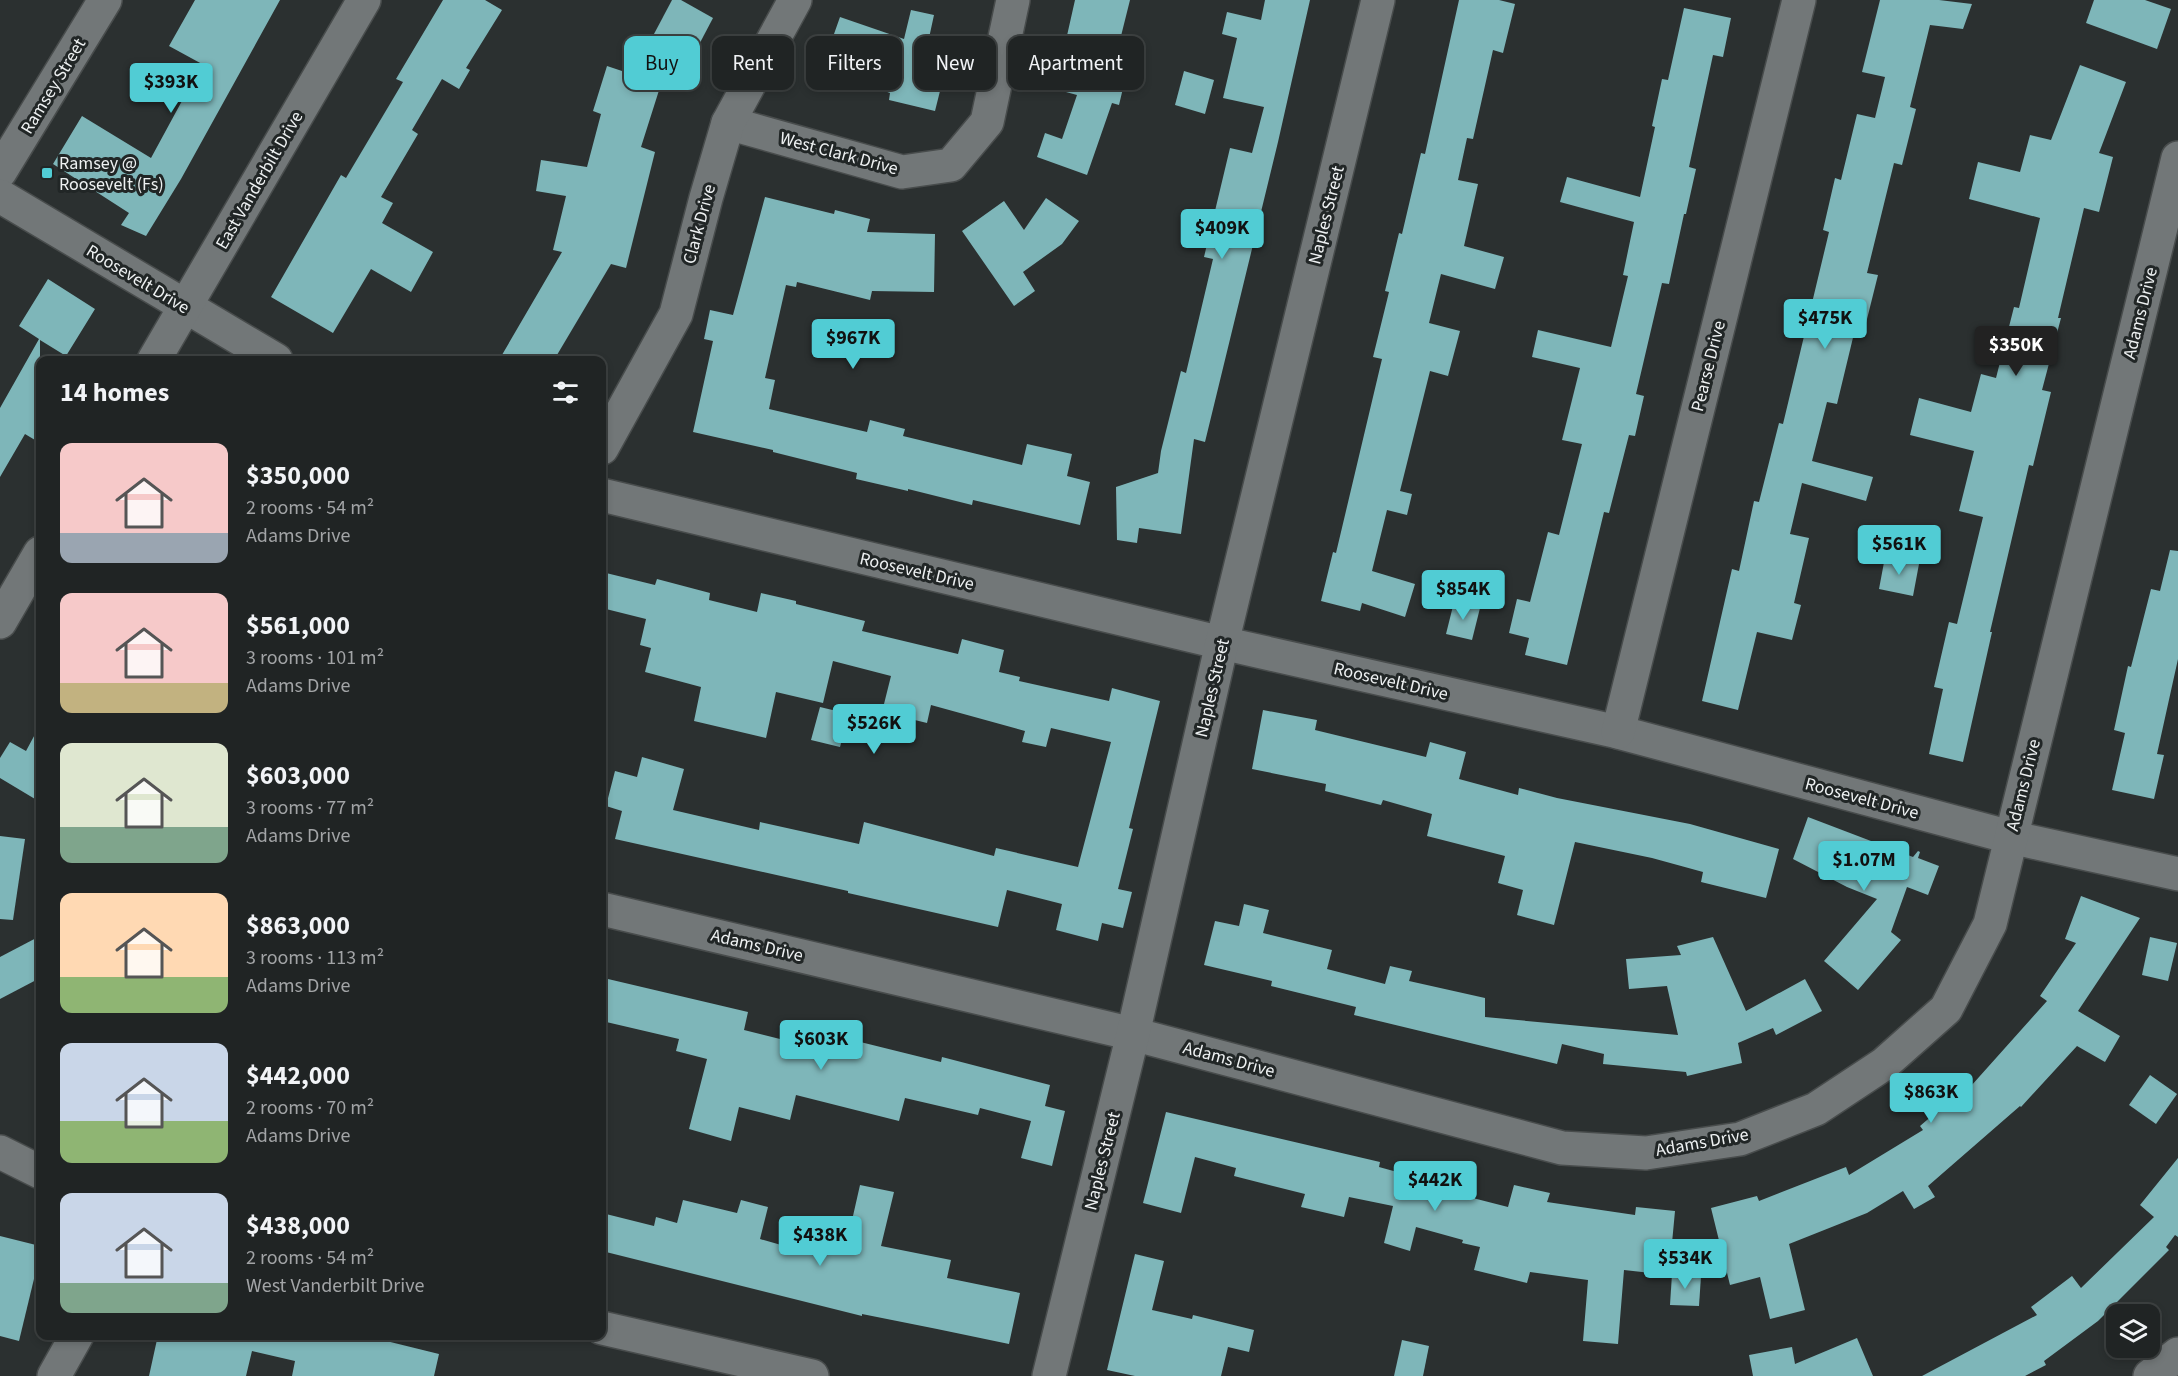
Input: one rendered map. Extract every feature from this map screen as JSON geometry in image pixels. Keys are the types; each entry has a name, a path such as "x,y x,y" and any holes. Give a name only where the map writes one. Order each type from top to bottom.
{"street":[{"name":"Ramsey Street","path":"0,172 105,0"},
{"name":"East Vanderbilt Drive","path":"156,356 364,0"},
{"name":"Clark Drive","path":"606,440 676,314 728,123 795,0"},
{"name":"West Clark Drive","path":"728,123 902,172 951,165 987,122 1012,0"},
{"name":"Naples Street","path":"1049,1376 1133,1034 1222,643 1378,0"},
{"name":"Pearse Drive","path":"1617,732 1799,0"},
{"name":"Adams Drive","path":"606,910 1133,1034 1562,1148 1646,1153 1740,1139 1816,1109 1884,1064 1946,1009 1990,924 2178,158"},
{"name":"Roosevelt Drive","path":"0,196 269,356"},
{"name":"Roosevelt Drive","path":"606,496 1222,643 1617,732 2010,837 2178,874"},
{"path":"0,622 36,560"},
{"path":"0,1152 36,1171"},
{"path":"606,1329 812,1376"},
{"path":"54,1376 74,1340"},
{"path":"2150,1376 2178,1354"}],"building":[{"path":"195,0 280,0 181,179 146,236 121,225 129,213 53,164 82,116 151,158 202,64 169,46"},
{"path":"443,0 485,0 502,10 466,68 470,70 459,89 442,79 412,130 418,134 381,197 393,203 382,223 433,252 411,292 371,269 333,333 271,297 341,175 346,178 403,82 396,79"},
{"path":"672,0 681,0 713,18 700,43 700,36 658,36 654,34"},
{"path":"1075,0 1130,0 1121,36 1067,36"},
{"path":"1265,0 1310,0 1205,442 1194,439 1181,534 1139,528 1137,543 1117,540 1116,487 1158,473 1161,451 1181,371 1186,373 1213,259 1204,257 1230,148 1252,153 1264,107 1223,98 1237,38 1222,34 1227,12 1261,20"},
{"path":"1459,0 1499,0 1515,4 1503,53 1493,50 1473,139 1467,138 1458,180 1478,184 1464,246 1504,257 1495,289 1441,274 1429,323 1460,331 1448,376 1430,371 1400,491 1412,494 1407,515 1387,510 1372,571 1415,584 1405,617 1362,603 1360,611 1321,601 1333,552 1336,553 1382,359 1373,357 1389,292 1385,291 1399,233 1402,234 1421,153 1425,154"},
{"path":"1880,0 1939,0 1972,4 1963,29 1930,25 1910,107 1916,109 1902,165 1894,163 1867,273 1878,275 1866,323 1857,321 1837,404 1827,402 1812,461 1873,477 1866,501 1802,483 1790,534 1809,538 1794,603 1801,605 1792,640 1757,632 1738,710 1702,701 1732,569 1739,571 1754,501 1759,502 1779,423 1783,424 1829,232 1823,230 1835,178 1841,180 1857,114 1875,118 1885,77 1862,72"},
{"path":"2094,0 2145,0 2171,9 2157,49 2086,23"},
{"path":"1684,8 1731,18 1723,57 1713,55 1689,167 1696,169 1686,214 1684,214 1669,284 1662,283 1636,394 1644,396 1635,436 1629,435 1609,513 1604,512 1567,665 1525,655 1529,638 1509,633 1517,599 1530,602 1548,532 1559,535 1582,444 1562,440 1580,368 1532,357 1538,330 1611,347 1628,276 1623,275 1634,222 1560,202 1567,177 1640,197 1655,127 1652,126 1662,79 1668,80"},
{"path":"911,10 934,15 929,36 914,36 914,90 940,90 935,111 889,100 890,93 882,90 902,90 902,38 904,39"},
{"path":"840,17 895,36 833,36"},
{"path":"2080,65 2126,82 2099,153 2113,157 2099,212 2084,208 2058,318 2061,318 2042,390 2051,392 2033,466 2029,465 1990,632 1992,632 1963,762 1929,754 1943,689 1934,687 1949,622 1957,624 1983,517 1959,511 1974,451 1910,435 1919,398 1971,412 1981,374 1996,378 2014,307 2019,308 2040,218 1969,199 1978,162 2020,172 2030,135 2051,140"},
{"path":"607,66 624,72 624,90 659,90 641,147 655,152 626,268 611,264 556,356 501,356 562,252 553,250 566,196 536,191 541,160 587,167 601,114 593,111"},
{"path":"1184,71 1214,80 1205,114 1175,105"},
{"path":"1059,90 1123,90 1119,105 1112,103 1087,175 1037,157 1045,133 1062,139 1077,95"},
{"path":"765,197 834,214 835,210 870,219 867,232 935,234 934,292 872,291 870,300 797,282 796,287 786,285 765,378 775,380 769,409 867,432 870,420 905,429 903,436 1022,465 1027,444 1072,454 1067,476 1090,482 1080,525 973,500 972,505 856,479 857,473 773,452 773,450 693,432 713,341 704,339 710,310 733,315"},
{"path":"1046,198 1079,221 1062,244 1023,272 1035,291 1014,306 962,231 1004,201 1024,230"},
{"path":"48,279 95,309 66,356 40,340 40,356 36,356 36,441 25,434 0,477 0,408 39,339 19,326"},
{"path":"2170,550 2178,551 2178,659 2157,754 2164,755 2154,799 2112,790 2125,733 2114,730 2128,666 2131,667 2151,589 2160,591"},
{"path":"1885,557 1919,564 1913,596 1879,589"},
{"path":"606,573 655,585 657,579 710,593 709,600 757,612 761,593 796,601 796,604 865,621 862,631 958,654 962,639 1004,650 999,672 1020,677 1019,681 1109,701 1112,688 1160,701 1129,828 1133,829 1118,889 1132,892 1123,928 1102,923 1098,941 1056,930 1062,904 1007,890 998,927 615,839 622,811 606,806 615,771 637,777 642,757 684,769 673,810 759,830 760,822 859,844 864,822 994,856 996,848 1078,867 1111,742 1051,728 1046,747 1022,742 1025,731 931,705 927,723 882,712 891,676 833,661 823,703 776,692 766,738 694,721 701,687 645,672 651,648 640,645 646,619 606,609"},
{"path":"1454,602 1480,608 1472,640 1446,634"},
{"path":"820,707 849,714 840,747 811,740"},
{"path":"1263,710 1317,720 1315,730 1426,757 1430,742 1466,752 1459,779 1518,795 1519,788 1557,798 1690,824 1779,849 1766,898 1701,882 1703,872 1652,858 1575,842 1554,925 1517,915 1523,890 1498,883 1505,856 1427,836 1432,814 1383,800 1381,805 1325,791 1326,784 1252,769"},
{"path":"36,732 36,800 0,778 0,758 10,742 26,751"},
{"path":"1808,817 1913,857 1918,851 1920,852 1918,858 1939,866 1928,895 1907,887 1891,932 1901,940 1858,990 1824,961 1877,899 1847,887 1793,859"},
{"path":"0,836 25,839 13,920 0,919"},
{"path":"2081,896 2140,918 2078,1011 2120,1036 2105,1062 2077,1046 2021,1107 1928,1186 1935,1197 1914,1209 1903,1191 1867,1213 1789,1244 1805,1310 1770,1319 1760,1277 1730,1285 1711,1208 1757,1196 1759,1201 1846,1167 1849,1175 1923,1130 1920,1126 1969,1084 1971,1086 2047,1001 2040,996 2076,943 2065,939"},
{"path":"1244,904 1269,910 1263,933 1332,950 1327,969 1385,984 1390,966 1412,971 1409,981 1485,998 1485,1017 1678,1035 1667,986 1629,989 1626,959 1681,955 1677,946 1713,937 1746,1011 1805,979 1822,1011 1776,1035 1773,1028 1738,1043 1742,1063 1687,1076 1686,1072 1603,1064 1604,1054 1562,1044 1557,1064 1354,1015 1356,1007 1271,986 1272,981 1204,965 1215,921 1239,926"},
{"path":"2150,937 2177,943 2168,981 2142,975"},
{"path":"36,938 36,980 0,999 0,957"},
{"path":"608,979 748,1012 744,1030 788,1041 792,1023 941,1062 942,1057 1050,1085 1045,1106 1065,1111 1052,1166 1021,1158 1031,1121 980,1108 978,1115 905,1098 899,1121 796,1095 790,1120 739,1107 731,1141 689,1129 707,1059 676,1051 679,1039 606,1022"},
{"path":"2150,1075 2177,1094 2156,1124 2129,1105"},
{"path":"1166,1112 1380,1162 1379,1167 1466,1191 1465,1196 1508,1207 1514,1185 1550,1193 1547,1202 1635,1215 1636,1207 1675,1211 1669,1275 1624,1270 1618,1344 1583,1341 1588,1280 1530,1272 1527,1283 1474,1270 1480,1247 1416,1227 1410,1251 1384,1243 1393,1206 1349,1197 1344,1217 1301,1207 1305,1194 1234,1176 1236,1168 1195,1157 1181,1213 1143,1203"},
{"path":"2178,1158 2178,1237 2175,1235 2166,1247 2169,1250 2115,1304 2106,1304 2106,1313 2098,1321 2044,1361 2046,1365 2025,1376 1922,1376 2037,1315 2031,1307 2072,1276 2081,1288 2154,1217 2140,1205"},
{"path":"860,1185 894,1192 881,1246 951,1260 947,1278 1020,1293 1009,1344 862,1314 862,1316 606,1252 606,1214 654,1226 656,1217 677,1223 683,1200 737,1213 741,1200 768,1207 760,1239 809,1253 811,1248 832,1253 836,1235 848,1238"},
{"path":"0,1236 36,1245 36,1271 19,1341 0,1336"},
{"path":"1135,1254 1164,1261 1152,1310 1192,1319 1193,1315 1254,1330 1249,1352 1228,1347 1221,1376 1135,1376 1107,1370"},
{"path":"1672,1274 1701,1276 1699,1306 1670,1305"},
{"path":"1857,1338 1873,1376 1753,1376 1749,1355 1792,1347 1795,1364"},
{"path":"157,1340 382,1340 439,1354 434,1376 292,1376 295,1361 252,1351 246,1376 149,1376"},
{"path":"1402,1340 1429,1346 1423,1376 1394,1376"}],"place":[{"name":"Ramsey @ Roosevelt (Fs)","path":"47,173"}]}
